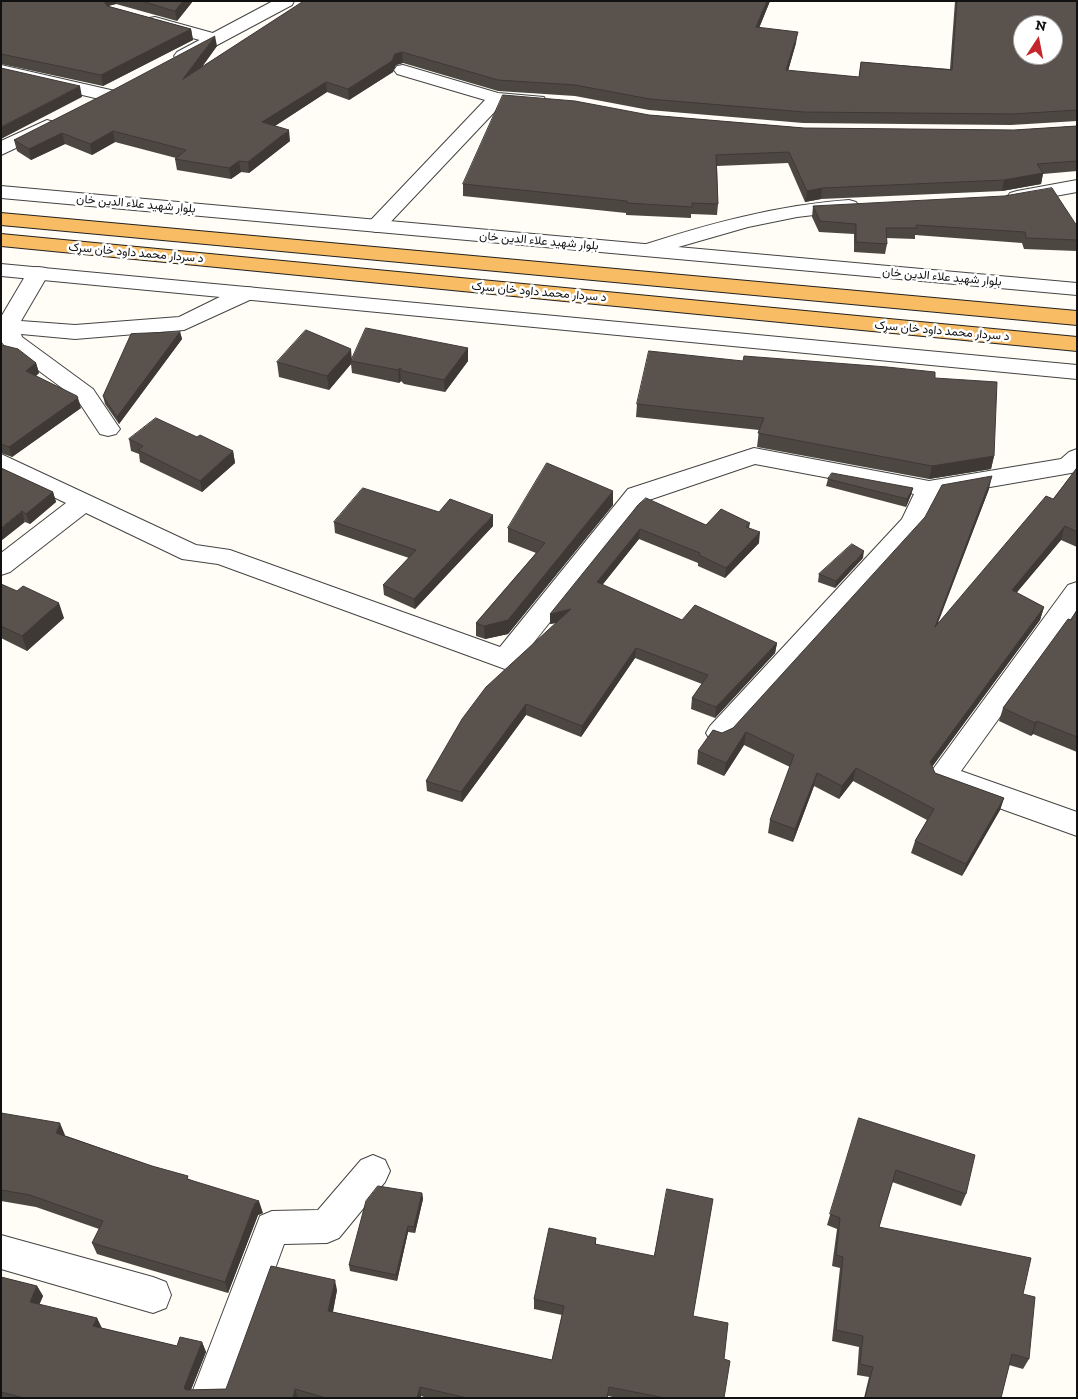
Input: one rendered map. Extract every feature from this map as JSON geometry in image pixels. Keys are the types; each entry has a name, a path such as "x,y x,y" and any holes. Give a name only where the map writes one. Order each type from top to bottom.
{"highway":[{"name":"د سردار محمد داود خان سړک","path":"1,219 1077,318"},
{"name":"د سردار محمد داود خان سړک","path":"1,240 1077,344"}],"street":[{"path":"165,65 286,1"},
{"path":"143,19 214,39"},
{"path":"1,70 116,91 81,109"},
{"path":"403,70 497,98 558,103"},
{"path":"376,226 497,98"},
{"path":"1,149 64,118"},
{"path":"1002,199 1077,186"},
{"name":"بلوار شهید علاء الدین خان","path":"1,192 1077,289"},
{"path":"647,250 716,228 821,207 869,205"},
{"path":"1,270 1077,372"},
{"path":"4,327 38,273"},
{"path":"4,327 75,332 184,323 246,293"},
{"path":"4,327 12,340 85,394 108,429"},
{"path":"1,462 191,553 221,556 505,659 637,495 754,456 929,489 1069,466 1077,457"},
{"path":"720,733 912,523 929,489"},
{"path":"1,566 83,502"},
{"path":"1077,591 942,776 1077,824"},
{"path":"209,1398 272,1228 327,1226 373,1171"},
{"path":"1,1252 154,1295"}],"building":[{"path":"1,1 104,1 107,6 191,29 101,75 1,54"},
{"path":"142,1 183,1 175,11"},
{"path":"304,1 767,1 756,27 798,32 786,70 859,77 861,62 952,70 957,1 1077,1 1077,110 1013,114 804,112 650,99 575,85 498,80 402,52 395,54 392,61 348,89 326,82 262,122 289,130 248,162 239,161 229,168 175,159 186,150 113,131 90,144 62,133 29,149 14,140 215,36 183,79"},
{"path":"1,68 80,86 1,127"},
{"path":"503,95 575,101 649,115 804,128 1014,130 1077,126 1077,161 1037,164 1043,173 1004,180 822,188 807,191 789,152 716,155 718,204 692,203 692,207 627,203 627,201 463,184"},
{"path":"1052,188 1077,226 1077,240 1026,238 1025,232 916,225 917,228 886,228 887,244 856,242 856,224 820,221 813,206 1004,196"},
{"path":"366,328 468,348 444,380 403,371 400,368 398,370 351,361"},
{"path":"306,330 351,349 327,376 277,362"},
{"path":"180,332 117,417 103,396 131,334"},
{"path":"2,345 18,349 36,363 26,371 78,398 9,447 1,444"},
{"path":"649,351 743,361 744,356 887,367 935,372 935,378 997,382 994,456 932,466 758,433 764,418 637,404"},
{"path":"156,418 197,437 200,435 233,451 200,481 138,450 143,446 129,439"},
{"path":"547,463 613,491 508,620 484,626 476,623 545,543 508,528"},
{"path":"1,468 53,492 26,514 22,511 1,528"},
{"path":"1077,468 1077,532 1065,526 1012,590 1044,607 930,762 935,773 1004,798 966,864 915,841 934,809 856,768 842,786 817,773 795,829 770,820 794,755 746,732 726,763 698,751 713,730 722,733 733,728 925,517 942,485 992,476 935,627 1046,496 1053,499"},
{"path":"832,473 913,488 907,499 828,479"},
{"path":"363,488 439,512 450,499 493,515 414,599 383,585 416,550 334,522"},
{"path":"646,498 706,525 721,509 750,523 746,527 760,532 726,568 699,555 700,553 640,529 597,582 682,620 695,605 777,643 716,707 692,698 708,675 636,648 582,726 526,704 461,792 426,781 462,719 486,687 571,609 550,614 638,505"},
{"path":"852,544 864,551 836,581 819,574"},
{"path":"1,584 17,591 23,586 59,603 22,636 1,626"},
{"path":"1077,610 1077,737 1037,721 1035,723 1003,708 1068,619 1071,620"},
{"path":"1,1113 60,1123 56,1133 152,1166 188,1176 187,1179 259,1201 255,1203 225,1282 92,1243 103,1221 30,1195 1,1190"},
{"path":"859,1118 975,1155 966,1194 896,1170 879,1227 1031,1258 1023,1294 1035,1297 1029,1359 1012,1354 1001,1398 865,1398 873,1367 860,1364 863,1336 836,1330 843,1257 836,1255 840,1218 830,1214"},
{"path":"378,1186 422,1193 414,1227 408,1226 396,1275 349,1265 366,1201"},
{"path":"667,1189 713,1199 693,1316 728,1323 724,1359 730,1361 724,1398 665,1398 609,1387 607,1398 467,1398 420,1387 417,1398 326,1398 295,1389 293,1398 24,1398 1,1392 1,1277 37,1286 30,1302 97,1318 93,1326 177,1346 180,1337 202,1342 184,1388 186,1390 226,1389 271,1266 335,1280 328,1311 552,1360 564,1306 534,1299 549,1228 596,1238 595,1244 654,1256"}]}
